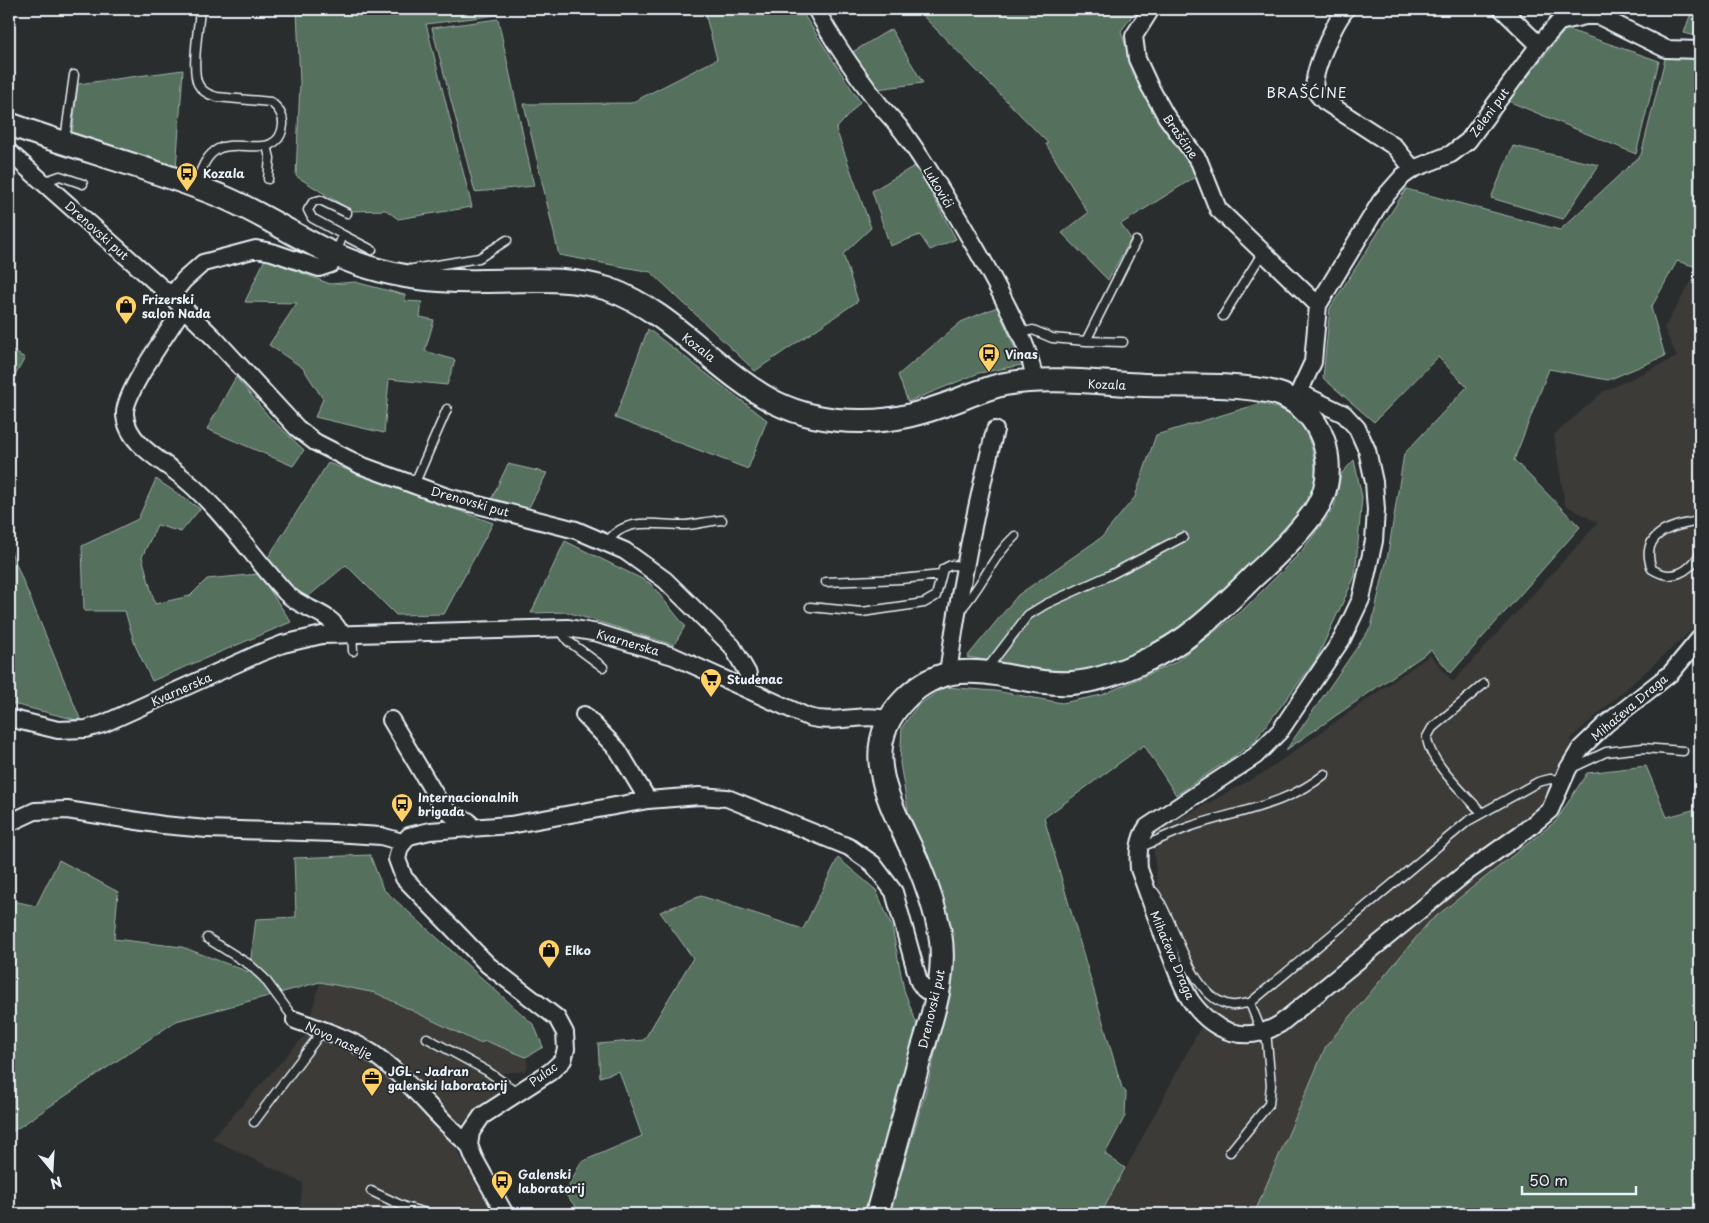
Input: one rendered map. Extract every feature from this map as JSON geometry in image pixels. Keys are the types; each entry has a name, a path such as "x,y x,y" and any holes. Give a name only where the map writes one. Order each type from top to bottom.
{"main road":[{"name":"Kozala","path":"9,124 194,186 340,245 369,268 418,278 477,282 571,282 591,284 610,290 629,298 651,311 769,399 811,415 861,421 905,417 1000,385 1033,381 1245,390 1298,397 1316,424 1325,445 1328,471 1320,503 1301,529 1200,627 1150,657 1090,680 1056,683 985,671 967,670 948,673 920,686 906,698 889,720"},
{"name":"Drenovski put","path":"877,1214 937,998 942,956 936,915 918,865 887,796 881,773 880,756 889,720"}],"street":[{"name":"Lukovići","path":"816,9 851,66 905,134 986,266 1020,333 1032,366 1033,381"},
{"name":"Brašćine","path":"1151,9 1134,36 1137,59 1166,116 1198,162 1218,209 1318,305"},
{"path":"1346,9 1336,22 1330,35 1314,87 1317,94 1324,101 1395,147 1413,169"},
{"path":"1502,9 1539,45"},
{"name":"Zeleni put","path":"1318,305 1381,201 1394,185 1413,169 1451,154 1468,141 1539,45 1572,9"},
{"path":"1559,22 1590,14 1601,17 1666,49 1700,50"},
{"name":"Drenovski put","path":"9,152 171,296 215,339 297,428 315,442 337,455 447,497 576,530 625,551 665,580 732,646 745,665 750,678 748,689"},
{"path":"171,296 194,269 214,259 263,250 319,268 331,264 340,245"},
{"path":"1298,397 1313,362 1318,305"},
{"path":"183,308 149,361 127,402 125,414 128,428 149,453 173,470 204,498 287,594 311,611 328,618 346,633"},
{"name":"Mihačeva Draga","path":"1298,397 1344,414 1357,428 1367,450 1374,482 1376,510 1374,541 1361,598 1342,639 1280,731 1255,756 1147,828 1142,834 1139,848 1139,869 1191,1001 1219,1028 1242,1035 1264,1032 1296,1012 1467,872 1526,830 1550,810 1581,748 1606,724 1671,673 1700,638"},
{"path":"948,673 956,614 977,501 995,430"},
{"name":"Kvarnerska","path":"9,718 58,730 86,729 103,724 283,644 322,635 558,628 598,632 673,656 748,689 793,712 821,721 872,718 889,720"},
{"path":"584,715 618,750 648,800"},
{"path":"391,720 440,803 451,814 468,821 469,829"},
{"path":"9,823 35,812 67,810 172,826 353,834 381,836 402,842 416,833 536,821 648,800 699,796 727,798 858,853 880,871 894,892 908,937 916,974 924,989 937,998"},
{"name":"Pulac","path":"402,842 397,859 404,878 488,965 557,1018 564,1033 566,1049 562,1060 550,1072 482,1116 471,1132 469,1145"},
{"name":"Novo naselje","path":"295,1020 323,1030 371,1053 389,1067 469,1145"},
{"path":"469,1145 505,1214"}],"lane":[{"path":"194,186 207,158 215,150 228,146 267,146 275,142 282,128 282,118 276,107 263,100 208,95 197,82 200,9"},
{"path":"64,144 74,75"},
{"path":"267,146 270,158 268,179"},
{"path":"43,182 60,176 83,184"},
{"path":"347,214 320,200 313,202 308,210 312,218 340,245 372,250"},
{"path":"404,275 417,268 479,258 507,240"},
{"path":"1086,341 1136,241"},
{"path":"1223,316 1263,252"},
{"path":"1020,333 1033,330 1052,338 1123,342"},
{"path":"414,485 447,409"},
{"path":"607,543 617,530 630,526 658,523 686,525 722,520"},
{"path":"1700,521 1671,527 1658,533 1652,541 1648,552 1652,569 1659,574 1671,576 1693,566 1700,554"},
{"path":"956,614 972,597 997,555 1015,536"},
{"path":"985,671 1028,615 1046,604 1110,575 1183,537"},
{"path":"810,607 851,613 924,604 936,596 941,575 946,566 965,566"},
{"path":"826,582 901,579 941,575"},
{"path":"558,628 568,641 603,667"},
{"path":"346,633 353,651"},
{"path":"1482,813 1437,762 1430,751 1428,737 1432,728 1484,684"},
{"path":"1145,886 1157,896 1190,965 1213,998 1230,1005 1250,1003 1433,850 1482,813 1538,782 1566,775 1606,752 1643,748 1683,751"},
{"path":"1139,848 1188,827 1291,796 1310,786 1325,774"},
{"path":"207,938 250,965 264,978 295,1020"},
{"path":"1230,1152 1270,1104 1271,1085 1264,1032 1250,1003"},
{"path":"254,1122 323,1030"},
{"path":"427,1038 488,1071 517,1092"},
{"path":"371,1191 404,1207 430,1214"}],"shaded area":[{"path":"1692,280 1700,284 1700,614 1690,632 1570,739 1582,760 1555,819 1429,922 1326,1046 1254,1214 1102,1214 1209,1011 1157,884 1152,834 1265,772 1430,655 1453,682 1598,523 1565,505 1554,435 1603,392 1677,357 1664,328"},
{"name":"JGL - Jadran galenski laboratorij","path":"320,982 376,993 478,1043 486,1041 526,1057 528,1066 525,1071 503,1073 496,1083 502,1089 502,1092 467,1121 460,1124 455,1147 490,1208 488,1214 359,1214 340,1210 337,1214 299,1214 303,1183 212,1139 306,1034"}],"green space":[{"path":"297,9 496,9 497,15 426,24 472,207 398,219 386,210 352,211 296,176 300,83"},
{"path":"704,9 800,9 860,102 836,129 871,228 843,254 858,301 755,371 651,272 559,255 524,104 631,103 717,59"},
{"path":"923,9 1137,9 1121,31 1139,87 1198,175 1121,224 1131,239 1108,280 1062,233 1088,213 1046,144 1048,143 921,14"},
{"path":"1680,9 1700,9 1700,37 1684,33 1691,13"},
{"path":"498,19 534,186 475,192 432,28"},
{"path":"891,29 923,83 877,89 851,53"},
{"path":"1566,29 1659,61 1636,154 1508,101"},
{"path":"1666,55 1700,55 1700,268 1677,261 1651,308 1665,356 1608,380 1549,369 1514,460 1580,527 1451,673 1431,650 1286,750 1371,627 1388,554 1404,454 1467,387 1438,357 1374,422 1323,378 1330,308 1406,189 1560,230 1641,155"},
{"path":"183,70 176,170 72,136 78,84"},
{"path":"1513,146 1599,165 1563,219 1491,198"},
{"path":"916,165 956,239 930,250 920,235 890,246 872,191"},
{"path":"265,259 330,284 355,282 405,295 405,301 422,302 420,317 434,320 425,351 455,360 447,385 389,379 384,433 315,417 323,399 303,368 269,345 297,303 245,302"},
{"path":"997,307 1022,365 979,373 908,402 898,375 961,322"},
{"path":"648,329 767,420 748,469 615,418"},
{"path":"9,349 25,358 9,386"},
{"path":"236,377 269,417 304,450 293,466 207,429"},
{"path":"1262,403 1289,413 1301,424 1309,441 1314,460 1314,486 1306,503 1292,523 1252,566 1207,606 1171,635 1130,657 1106,666 1072,671 1036,669 967,657 1018,595 1102,537 1135,497 1156,435"},
{"path":"1354,460 1362,497 1355,576 1316,660 1252,744 1176,795 1144,745 1044,818 1122,1088 1126,1092 1125,1116 1105,1154 1125,1168 1101,1214 889,1214 925,1094 950,993 952,959 943,897 909,817 900,763 902,727 918,705 945,687 995,691 1062,703 1102,695 1174,663 1244,609 1301,552 1334,508 1341,474"},
{"path":"328,463 493,523 444,614 396,615 346,565 303,601 267,559"},
{"path":"508,464 547,473 527,511 490,502"},
{"path":"156,479 200,509 181,532 157,525 142,557 155,604 190,596 207,579 259,574 291,622 152,681 135,645 125,611 84,611 82,546 138,519"},
{"path":"565,541 650,583 685,626 674,645 567,612 531,613"},
{"path":"9,547 81,721 9,703"},
{"path":"1646,766 1667,817 1700,808 1700,1214 1254,1214 1326,1046 1429,922 1556,821 1587,773"},
{"path":"370,855 383,889 534,1025 543,1047 526,1057 486,1041 479,1043 376,993 320,982 176,1021 9,1134 9,900 36,906 59,860 118,892 114,939 182,947 249,972 256,919 296,917 294,858"},
{"path":"838,858 876,890 892,927 904,990 917,1025 906,1074 865,1214 667,1214 664,1207 618,1214 582,1214 565,1194 581,1162 642,1136 619,1071 600,1077 598,1044 644,1040 693,958 660,912 701,896 803,929"}],"place":[{"name":"Kozala","path":"187,192"},
{"name":"Frizerski salon Nada","path":"126,325"},
{"name":"Vinas","path":"989,373"},
{"name":"Studenac","path":"711,698"},
{"name":"Internacionalnih brigada","path":"402,823"},
{"name":"Elko","path":"549,969"},
{"name":"JGL - Jadran galenski laboratorij","path":"372,1097"},
{"name":"Galenski laboratorij","path":"502,1200"}],"district":[{"name":"BRAŠĆINE","path":"1307,92"}]}
